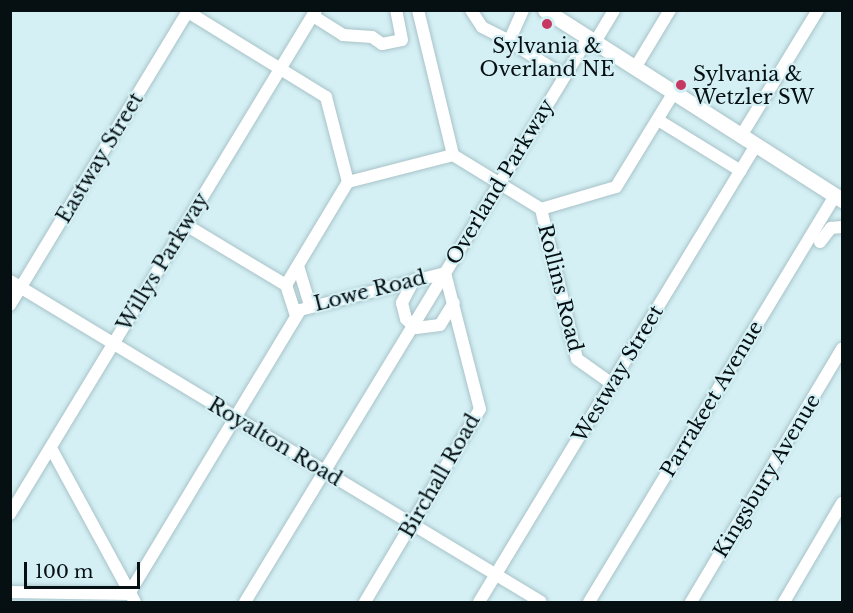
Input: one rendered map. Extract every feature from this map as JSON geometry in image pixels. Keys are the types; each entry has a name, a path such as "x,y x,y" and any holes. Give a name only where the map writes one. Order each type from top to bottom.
{"main road":[{"path":"545,10 756,145 839,195"}],"street":[{"path":"314,13 343,35 372,37 382,44 402,40 396,10"},
{"path":"348,182 453,155 417,10"},
{"path":"471,10 482,27 509,41 564,76"},
{"path":"509,41 523,10"},
{"name":"Overland Parkway","path":"245,603 564,76 614,10"},
{"path":"741,135 818,10"},
{"path":"188,11 328,99 348,182 286,285"},
{"name":"Eastway Street","path":"10,305 16,284 188,11"},
{"path":"636,68 667,12"},
{"name":"Willys Parkway","path":"10,514 314,13"},
{"path":"541,209 613,190 674,93"},
{"path":"658,120 741,171"},
{"name":"Westway Street","path":"479,603 756,145"},
{"name":"Rollins Road","path":"453,155 541,209 577,359 612,384"},
{"name":"Parrakeet Avenue","path":"589,603 820,234 839,195"},
{"path":"186,225 286,285 296,315"},
{"path":"820,234 843,227"},
{"path":"298,266 310,306"},
{"name":"Lowe Road","path":"132,596 296,315 310,306 446,273"},
{"name":"Birchall Road","path":"366,603 480,409 446,273"},
{"path":"414,280 402,303 413,326 441,325 454,303"},
{"name":"Royalton Road","path":"16,284 541,603"},
{"name":"Kingsbury Avenue","path":"691,603 843,349"},
{"path":"51,448 132,596"},
{"path":"783,603 843,503"},
{"path":"10,592 132,596"}],"place":[{"name":"Sylvania & Overland NE","path":"547,24"},
{"name":"Sylvania & Wetzler SW","path":"681,85"}]}
